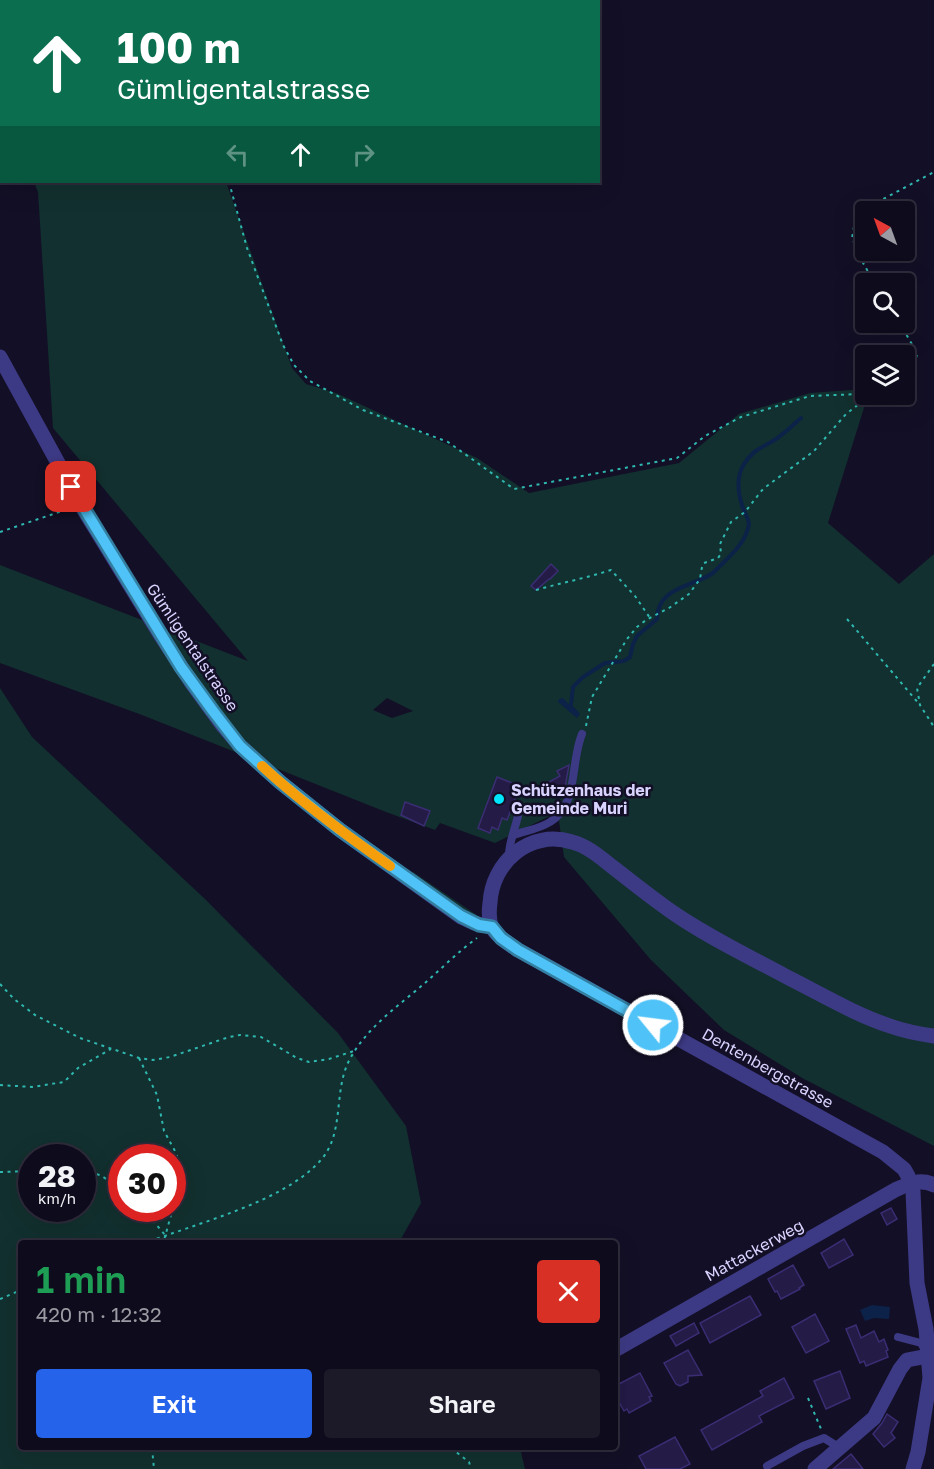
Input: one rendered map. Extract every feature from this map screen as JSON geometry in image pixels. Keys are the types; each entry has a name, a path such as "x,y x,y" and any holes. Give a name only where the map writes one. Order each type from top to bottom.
{"street":[{"name":"Gümligentalstrasse","path":"0,357 81,505 161,636 191,682 240,746 280,782 340,830 461,916 479,925 492,927"},
{"path":"492,927 489,909 492,890 498,873 509,858 521,849 547,840 560,839 579,844 601,858 669,910 712,938 874,1020 909,1032 934,1036"},
{"name":"Dentenbergstrasse","path":"492,927 508,943 532,958 884,1152 904,1169 911,1184"},
{"path":"913,1469 930,1378 926,1329 917,1283 911,1184 918,1181 934,1185"},
{"name":"Mattackerweg","path":"624,1347 895,1190 911,1184"},
{"path":"815,1469 874,1418 907,1360 928,1356"}],"lane":[{"path":"514,835 544,825 558,816 569,796 577,748 582,734"},
{"path":"509,858 508,848 514,835 518,816"},
{"path":"898,1337 921,1343 928,1356"},
{"path":"767,1466 803,1446 824,1438 840,1448"}],"path":[{"path":"869,273 852,238 855,221 872,205 934,172"},
{"path":"229,183 247,248 283,345 294,365 309,381 363,410 448,442 514,489 677,459 705,436 741,417 810,396 855,394"},
{"path":"582,734 592,697 627,639 637,627 689,594 700,579 704,563 718,558 721,554 720,544 732,522 745,512 763,489 814,451 846,414 858,405"},
{"path":"0,532 81,505"},
{"path":"536,590 611,570 628,588 650,618"},
{"path":"847,618 920,705 934,727"},
{"path":"920,705 917,688 934,664"},
{"path":"153,1240 264,1198 292,1184 314,1167 329,1150 336,1126 341,1084 354,1051 380,1022 492,927"},
{"path":"0,984 35,1016 80,1038 139,1058 153,1060 170,1057 229,1037 247,1035 261,1037 297,1058 309,1062 354,1051"},
{"path":"0,1085 32,1087 64,1082 78,1068 111,1049"},
{"path":"139,1058 157,1095 163,1128 177,1156 176,1197 164,1240"},
{"path":"0,1172 18,1171"},
{"path":"154,1222 165,1235"},
{"path":"0,1299 18,1291"},
{"path":"808,1398 824,1438"},
{"path":"152,1450 154,1469"},
{"path":"454,1450 469,1462 471,1469"}],"green space":[{"path":"34,183 226,183 292,368 306,384 336,393 477,458 529,493 679,463 739,414 810,393 855,390 855,405 865,405 828,523 899,584 934,554 934,1146 804,1079 724,1030 651,960 564,857 559,821 566,808 495,843 440,823 435,830 142,715 0,663 0,565 248,661 53,428 38,192","holes":["387,698 413,711 392,718 373,710"]},
{"path":"0,688 32,737 205,899 338,1033 406,1126 421,1203 398,1240 18,1240 18,1450 520,1450 525,1469 0,1469"},
{"path":"413,872 481,918 480,920 410,877"}],"water":[{"path":"563,698 580,714 577,718 558,702"},
{"path":"872,1305 890,1307 889,1319 874,1318 865,1321 860,1310"}],"building":[{"path":"551,564 558,571 536,590 531,586"},
{"path":"569,765 565,787 546,797 540,787 560,776 557,771"},
{"name":"Schützenhaus der Gemeinde Muri","path":"497,777 520,786 507,820 502,818 498,830 492,827 490,833 478,828"},
{"path":"405,802 430,811 424,826 401,815"},
{"path":"891,1208 897,1219 887,1225 881,1213"},
{"path":"844,1239 853,1255 829,1268 821,1253"},
{"path":"793,1265 804,1285 781,1299 768,1279"},
{"path":"750,1296 761,1315 710,1343 700,1323"},
{"path":"815,1314 829,1341 806,1353 792,1327"},
{"path":"694,1323 699,1333 676,1346 670,1336"},
{"path":"856,1325 861,1338 874,1331 879,1342 884,1339 888,1357 866,1366 864,1361 860,1363 846,1329"},
{"path":"688,1350 702,1375 688,1376 688,1382 680,1386 676,1384 664,1363"},
{"path":"840,1371 850,1398 826,1409 814,1381"},
{"path":"640,1373 652,1396 649,1397 651,1401 629,1413 627,1409 624,1411 618,1400 618,1384"},
{"path":"784,1378 794,1398 759,1416 762,1422 712,1450 701,1430 763,1396 760,1391"},
{"path":"887,1414 898,1422 891,1433 895,1438 884,1447 873,1434"},
{"path":"675,1437 690,1464 680,1469 646,1469 639,1456"},
{"path":"851,1454 863,1469 833,1469"}],"waterway":[{"path":"571,705 573,687 583,677 605,663 624,661 630,657 637,636 657,619 659,608 669,594 713,573 740,545 749,523 739,491 741,469 755,451 779,437 801,418"}],"slow traffic":[{"path":"262,766 340,830 390,866"}],"place":[{"name":"Schützenhaus der Gemeinde Muri","path":"499,799"}],"route":[{"path":"71,487 191,682 240,746 255,760 340,830 468,921 492,927 501,938 518,950 653,1025"}]}
